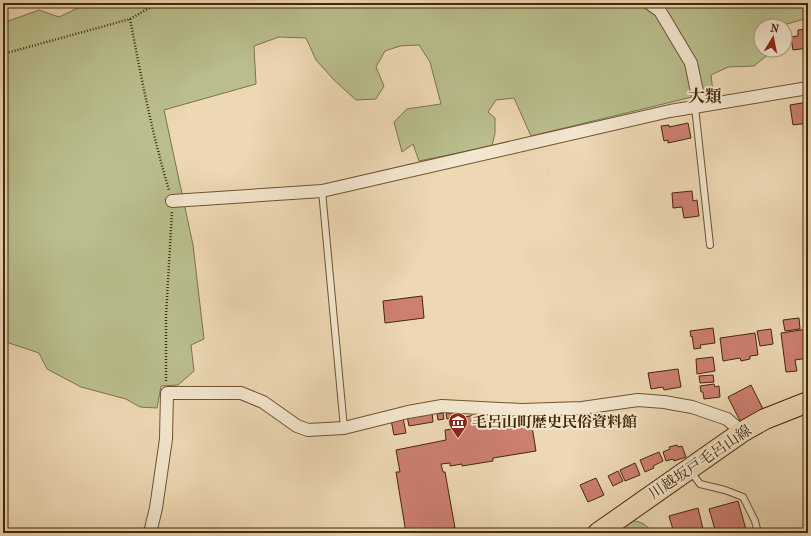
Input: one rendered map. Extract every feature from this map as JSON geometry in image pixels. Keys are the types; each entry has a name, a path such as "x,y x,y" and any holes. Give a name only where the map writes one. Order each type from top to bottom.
{"main road":[{"name":"川越坂戸毛呂山線","path":"598,533 742,432 765,419 808,402"}],"street":[{"path":"649,3 660,11 691,63 697,106"},
{"path":"172,201 322,191 662,113 808,88"},
{"path":"150,533 156,508 166,439 167,393 241,393 263,402 298,426 308,430 344,428 408,412 442,406 522,410 582,408 638,400 664,402 692,407 727,418 742,432"}],"lane":[{"path":"697,106 710,245"},
{"path":"322,191 344,428"},
{"path":"688,469 700,484 725,490 743,497 755,521 758,533"}],"path":[{"path":"3,54 130,18 158,3"}],"green space":[{"path":"104,3 808,3 808,18 793,22 793,18 753,18 753,58 764,58 754,66 728,67 711,75 713,92 531,136 514,98 496,100 488,112 495,118 495,133 492,146 419,161 413,144 402,152 394,122 407,109 441,104 430,62 419,45 400,46 385,51 376,67 384,86 376,99 356,100 334,80 316,60 306,38 279,37 254,46 256,84 164,110 193,245 204,339 191,345 194,371 178,385 161,386 157,408 140,407 126,399 81,387 47,369 39,353 3,341 3,60 7,39 3,33 3,23 39,10 59,17 80,7"},
{"path":"630,520 643,524 648,527 652,533 607,533"}],"building":[{"path":"808,29 808,48 793,50 793,37 798,36 798,30"},
{"path":"808,102 808,123 793,125 790,105"},
{"path":"688,123 691,138 668,143 668,140 664,141 661,126 669,125 669,127"},
{"path":"692,191 693,201 697,200 699,216 684,218 682,207 673,208 672,193"},
{"path":"422,296 424,318 385,323 383,301"},
{"path":"799,318 800,329 785,331 783,320"},
{"path":"713,328 715,343 700,345 701,348 694,349 690,331"},
{"path":"771,329 773,344 760,346 757,331"},
{"path":"808,329 808,358 795,360 797,371 786,372 781,333"},
{"path":"755,333 758,355 750,356 750,359 741,361 740,358 723,361 720,338"},
{"path":"713,357 715,371 697,374 696,359"},
{"path":"678,369 681,387 664,390 663,387 651,389 648,373"},
{"path":"713,375 714,382 700,383 699,376"},
{"path":"714,384 715,387 719,386 720,397 704,399 700,386"},
{"path":"751,385 763,409 740,421 728,397"},
{"path":"432,412 433,422 409,426 407,416"},
{"path":"456,412 456,418 447,419 446,414"},
{"path":"443,413 444,419 438,420 437,414"},
{"path":"530,414 536,451 493,458 493,461 462,466 462,464 450,466 450,463 441,464 443,472 445,472 455,528 423,533 406,533 396,472 400,472 396,450 446,440 445,430 466,427 464,417 475,415 477,425 483,424 483,421"},
{"path":"403,418 406,433 394,435 391,420"},
{"path":"677,445 678,447 682,446 686,457 674,461 673,459 666,461 663,452 670,449 669,447"},
{"path":"659,452 663,461 653,466 654,468 645,472 640,460"},
{"path":"635,463 640,475 625,481 620,470"},
{"path":"618,471 623,481 613,486 608,476"},
{"path":"596,478 604,495 588,502 580,485"},
{"path":"738,501 747,533 716,533 709,509"},
{"path":"698,508 704,533 674,533 669,516"}],"place":[{"name":"毛呂山町歴史民俗資料館","path":"458,439"}],"district":[{"name":"大類","path":"705,96"}]}
